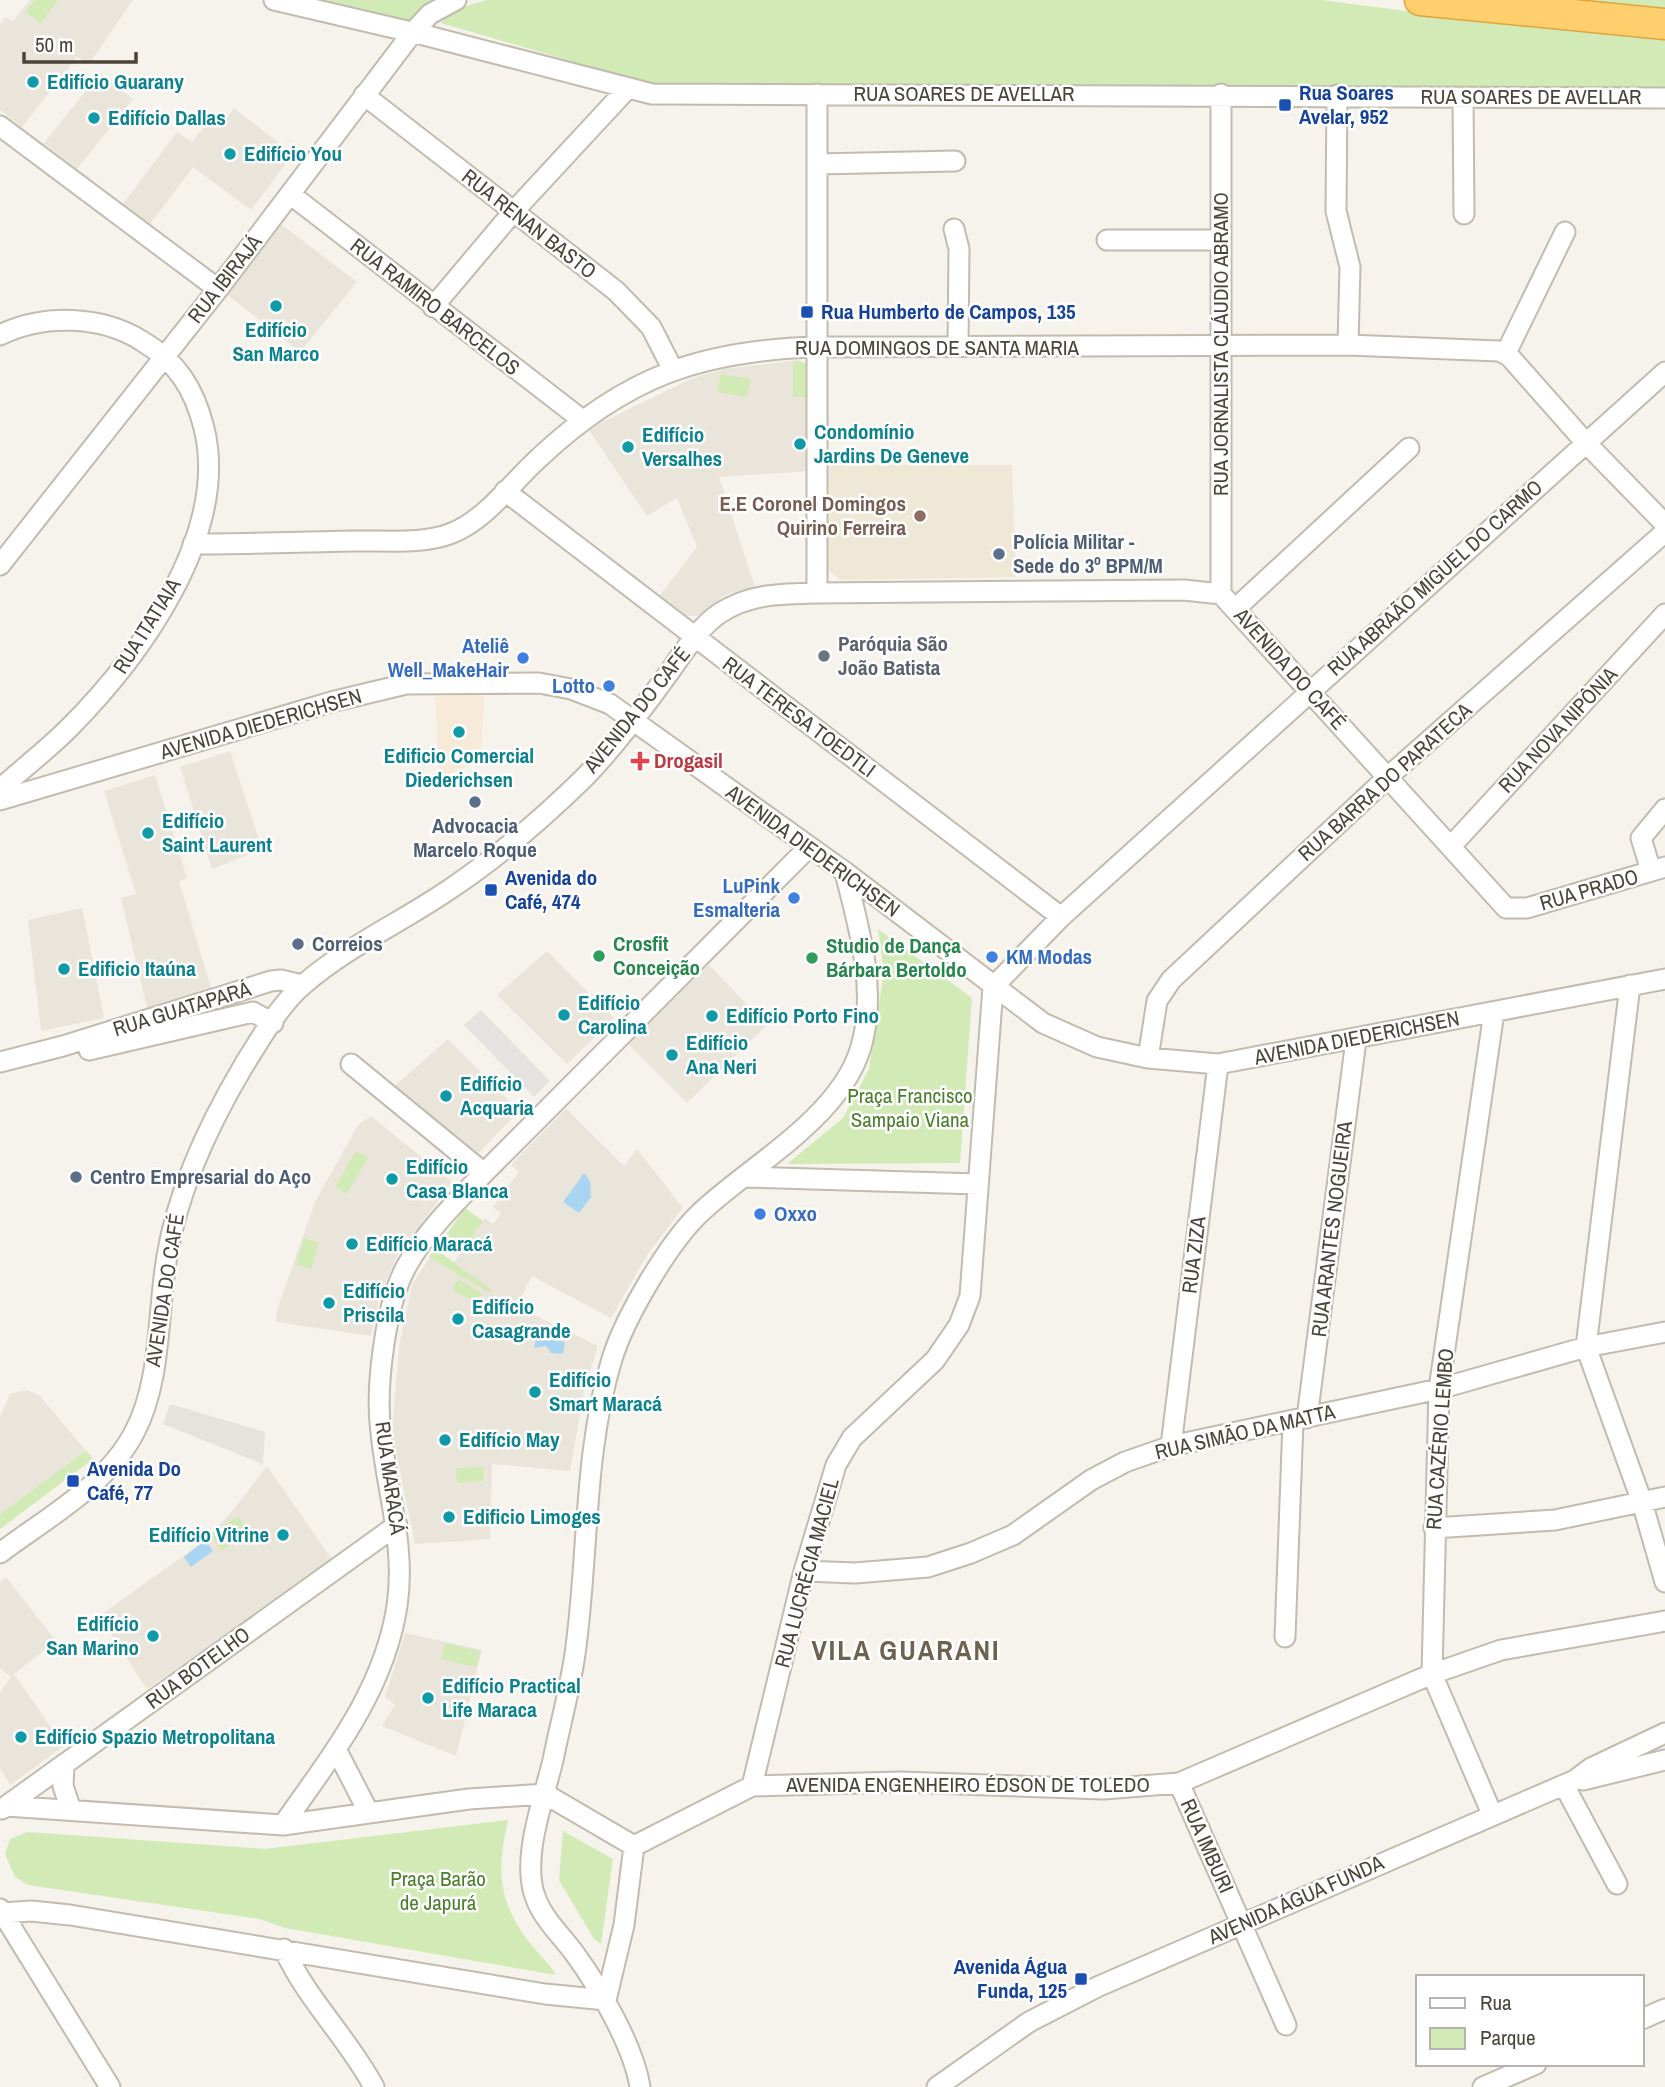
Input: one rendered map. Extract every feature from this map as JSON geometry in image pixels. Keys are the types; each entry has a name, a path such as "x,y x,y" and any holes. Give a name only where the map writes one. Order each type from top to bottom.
{"highway":[{"path":"1420,0 1665,24"}],"street":[{"name":"RUA SOARES DE AVELLAR","path":"274,0 413,32 652,94 1222,94 1665,98"},
{"name":"RUA IBIRAJÁ","path":"0,565 218,289 413,32 430,15 456,0"},
{"path":"433,307 513,212 627,89"},
{"path":"817,94 817,593"},
{"name":"RUA JORNALISTA CLÁUDIO ABRAMO","path":"1220,594 1222,94"},
{"name":"RUA RENAN BASTO","path":"364,95 636,310 651,327 673,370"},
{"path":"1337,95 1336,211 1350,267 1348,345"},
{"path":"1463,97 1464,214"},
{"path":"0,125 218,289"},
{"path":"818,164 955,161"},
{"name":"RUA RAMIRO BARCELOS","path":"290,194 581,419"},
{"path":"954,229 959,250 958,346"},
{"path":"1564,232 1506,353 1586,443 1665,524"},
{"path":"1107,240 1220,240"},
{"name":"RUA ITATIAIA","path":"0,335 33,322 100,324 133,335 165,355 187,380 198,405 207,438 210,477 193,544 174,587 143,640 113,679 67,730 0,789"},
{"name":"RUA DOMINGOS DE SANTA MARIA","path":"193,544 430,538 461,528 505,491 581,419 622,393 673,370 739,352 817,347 1222,348 1348,345 1506,353"},
{"name":"RUA ABRAÃO MIGUEL DO CARMO","path":"993,987 1061,917 1665,372"},
{"path":"1235,608 1409,448"},
{"name":"RUA TERESA TOEDTLI","path":"505,491 1061,917"},
{"name":"RUA BARRA DO PARATECA","path":"1148,1058 1161,991 1389,776 1665,533"},
{"name":"AVENIDA DO CAFÉ","path":"0,1553 107,1470 133,1435 149,1396 167,1254 181,1198 206,1136 244,1065 272,1023 302,985 478,869 584,777 634,720 695,637 717,615 745,599 773,594 817,593 1184,590 1220,594 1452,845 1503,904 1512,910"},
{"name":"RUA NOVA NIPÔNIA","path":"1452,845 1665,614"},
{"name":"AVENIDA DIEDERICHSEN","path":"0,800 331,702 406,684 539,683 599,699 634,720 845,872 1043,1023 1097,1047 1148,1058 1218,1064 1356,1040 1665,979"},
{"path":"1658,869 1641,838 1665,809"},
{"name":"RUA MARACÁ","path":"283,1825 368,1699 391,1638 402,1561 380,1431 384,1351 394,1302 406,1266 450,1208 809,847"},
{"name":"RUA PRADO","path":"1512,910 1658,869"},
{"path":"640,2087 606,2000 535,1898 532,1844 575,1655 598,1414 613,1355 632,1311 673,1248 697,1216 827,1104 844,1081 863,1041 867,996 865,960 845,872"},
{"path":"858,927 895,911"},
{"name":"RUA GUATAPARÁ","path":"0,1062 63,1046 271,981 281,980 302,985"},
{"path":"1630,985 1586,1347 1642,1502 1665,1583"},
{"name":"RUA LUCRÉCIA MACIEL","path":"752,1786 804,1571 836,1465 852,1438 935,1360 959,1325 970,1296 993,987"},
{"name":"RUA GUATAPARÁ","path":"63,1046 83,1052 253,1012 272,1023"},
{"name":"RUA CAZÉRIO LEMBO","path":"1492,1814 1432,1674 1439,1389 1494,1012"},
{"name":"RUA ARANTES NOGUEIRA","path":"1285,1636 1300,1420 1356,1040"},
{"path":"351,1064 484,1173"},
{"name":"RUA ZIZA","path":"1171,1446 1218,1064"},
{"path":"744,1177 978,1184"},
{"name":"RUA SIMÃO DA MATTA","path":"804,1571 855,1573 928,1567 1013,1535 1091,1480 1125,1462 1171,1446 1439,1389 1586,1347 1665,1332"},
{"path":"1434,1528 1528,1524 1665,1497"},
{"name":"RUA BOTELHO","path":"3,1808 397,1525"},
{"name":"AVENIDA ENGENHEIRO ÉDSON DE TOLEDO","path":"634,1846 752,1786 900,1782 1104,1789 1179,1783 1432,1674 1501,1650 1665,1621"},
{"name":"AVENIDA ÁGUA FUNDA","path":"937,2087 1029,2022 1097,1987 1569,1782 1591,1768 1665,1732"},
{"path":"336,1749 369,1813"},
{"path":"1617,1884 1569,1782 1665,1760"},
{"path":"64,1764 63,1786 71,1810"},
{"name":"RUA IMBURI","path":"1179,1783 1286,2025"},
{"path":"3,1808 71,1810 283,1825 469,1799 545,1794 634,1846 624,1925 606,2000"},
{"path":"1,1911 70,1915 545,1994 606,2000"},
{"path":"1,1911 110,2087"},
{"path":"284,1949 296,1976 359,2058 374,2087"},
{"path":"1644,2018 1665,2009"},
{"path":"1483,2087 1531,2066"}],"shaded area":[{"path":"30,0 133,0 89,64 77,57 22,127 0,110 0,25 5,17 13,21"},
{"path":"100,73 133,99 77,169 44,143"},
{"path":"234,108 293,154 251,210 193,167 150,224 123,204 177,132 192,142 211,118 221,126"},
{"path":"278,222 357,282 300,352 224,292"},
{"path":"798,360 808,364 809,471 719,477 755,587 725,595 698,616 686,616 660,595 697,547 677,498 647,516 588,429 693,378 724,369"},
{"name":"E.E Coronel Domingos Quirino Ferreira","path":"826,465 1012,465 1016,577 840,580 826,568"},
{"path":"485,693 480,760 439,780 435,697"},
{"path":"230,751 262,849 212,869 180,767"},
{"path":"155,775 187,878 179,881 211,988 147,1008 121,898 136,894 104,791"},
{"path":"82,908 104,1018 41,1031 28,920"},
{"path":"547,951 614,1018 567,1064 497,995"},
{"path":"709,965 767,1025 687,1103 628,1044"},
{"path":"481,1010 550,1081 534,1097 464,1025"},
{"path":"448,1039 519,1111 473,1159 390,1090"},
{"path":"566,1109 624,1166 637,1149 683,1208 647,1255 611,1318 532,1276 516,1306 598,1346 584,1391 570,1471 492,1464 490,1539 415,1544 392,1432 399,1346 412,1285 435,1249 454,1262 485,1218 493,1224 501,1213 493,1207 519,1172 511,1165"},
{"path":"371,1116 452,1182 397,1256 380,1294 371,1336 276,1322 277,1310 315,1202 358,1125"},
{"path":"27,1390 39,1395 93,1459 0,1529 0,1417 10,1394"},
{"path":"170,1404 265,1432 263,1464 163,1424"},
{"path":"267,1466 333,1561 147,1689 99,1616 203,1542 234,1509"},
{"path":"6,1577 56,1641 14,1674 64,1746 10,1785 0,1768 0,1692 11,1677 0,1668 0,1582"},
{"path":"405,1633 482,1650 456,1756 382,1726 395,1705 385,1697"}],"green space":[{"path":"35,0 58,0 41,23 26,12"},
{"path":"316,0 438,0 407,23"},
{"path":"487,0 1321,0 1437,15 1665,34 1665,90 1224,85 653,85 441,23 456,10"},
{"path":"1511,0 1665,0 1665,16"},
{"path":"793,361 808,364 808,397 793,397"},
{"path":"721,374 751,379 747,397 717,392"},
{"name":"Praça Francisco Sampaio Viana","path":"878,929 972,998 960,1163 787,1164 843,1118 869,1069 884,972"},
{"path":"356,1151 368,1158 347,1194 335,1187"},
{"path":"465,1208 483,1221 461,1252 443,1239"},
{"path":"304,1238 319,1243 311,1269 296,1264"},
{"path":"435,1249 492,1290 490,1293 429,1257"},
{"path":"458,1279 482,1293 476,1303 452,1290"},
{"path":"86,1451 93,1459 0,1529 0,1514"},
{"path":"483,1467 484,1481 457,1483 456,1468"},
{"path":"238,1516 250,1532 221,1551 211,1534"},
{"path":"445,1643 480,1651 476,1667 441,1659"},
{"name":"Praça Barão de Japurá","path":"508,1820 501,1869 505,1898 518,1926 556,1975 285,1928 259,1919 28,1885 15,1877 5,1854 10,1839 27,1832 265,1849"},
{"path":"563,1831 613,1859 601,1944 594,1939 559,1880"}],"water":[{"path":"584,1173 590,1181 591,1197 579,1213 563,1202"},
{"path":"538,1329 549,1332 553,1340 565,1342 563,1354 551,1353 546,1346 534,1348"},
{"path":"205,1540 213,1551 191,1567 184,1557"}],"place":[{"name":"Edifício Guarany","path":"33,82"},
{"name":"Rua Soares Avelar, 952","path":"1285,105"},
{"name":"Edifício Dallas","path":"94,118"},
{"name":"Edifício You","path":"230,154"},
{"name":"Edifício San Marco","path":"276,306"},
{"name":"Rua Humberto de Campos, 135","path":"807,312"},
{"name":"Condomínio Jardins De Geneve","path":"800,444"},
{"name":"Edifício Versalhes","path":"628,447"},
{"name":"E.E Coronel Domingos Quirino Ferreira","path":"920,516"},
{"name":"Polícia Militar - Sede do 3º BPM/M","path":"999,554"},
{"name":"Paróquia São João Batista","path":"824,656"},
{"name":"Ateliê Well_MakeHair","path":"523,658"},
{"name":"Lotto","path":"609,686"},
{"name":"Edificio Comercial Diederichsen","path":"459,732"},
{"name":"Drogasil","path":"640,761"},
{"name":"Advocacia Marcelo Roque","path":"475,802"},
{"name":"Edifício Saint Laurent","path":"148,833"},
{"name":"Avenida do Café, 474","path":"491,890"},
{"name":"LuPink Esmalteria","path":"794,898"},
{"name":"Correios","path":"298,944"},
{"name":"Crosfit Conceição","path":"599,956"},
{"name":"KM Modas","path":"992,957"},
{"name":"Studio de Dança Bárbara Bertoldo","path":"812,958"},
{"name":"Edificio Itaúna","path":"64,969"},
{"name":"Edifício Carolina","path":"564,1015"},
{"name":"Edifício Porto Fino","path":"712,1016"},
{"name":"Edifício Ana Neri","path":"672,1055"},
{"name":"Edifício Acquaria","path":"446,1096"},
{"name":"Centro Empresarial do Aço","path":"76,1177"},
{"name":"Edifício Casa Blanca","path":"392,1179"},
{"name":"Oxxo","path":"760,1214"},
{"name":"Edifício Maracá","path":"352,1244"},
{"name":"Edifício Priscila","path":"329,1303"},
{"name":"Edifício Casagrande","path":"458,1319"},
{"name":"Edifício Smart Maracá","path":"535,1392"},
{"name":"Edifício May","path":"445,1440"},
{"name":"Avenida Do Café, 77","path":"73,1481"},
{"name":"Edificio Limoges","path":"449,1517"},
{"name":"Edifício Vitrine","path":"283,1535"},
{"name":"Edifício San Marino","path":"153,1636"},
{"name":"Edifício Practical Life Maraca","path":"428,1698"},
{"name":"Edifício Spazio Metropolitana","path":"21,1737"},
{"name":"Avenida Água Funda, 125","path":"1081,1979"}],"district":[{"name":"VILA GUARANI","path":"906,1650"}]}
